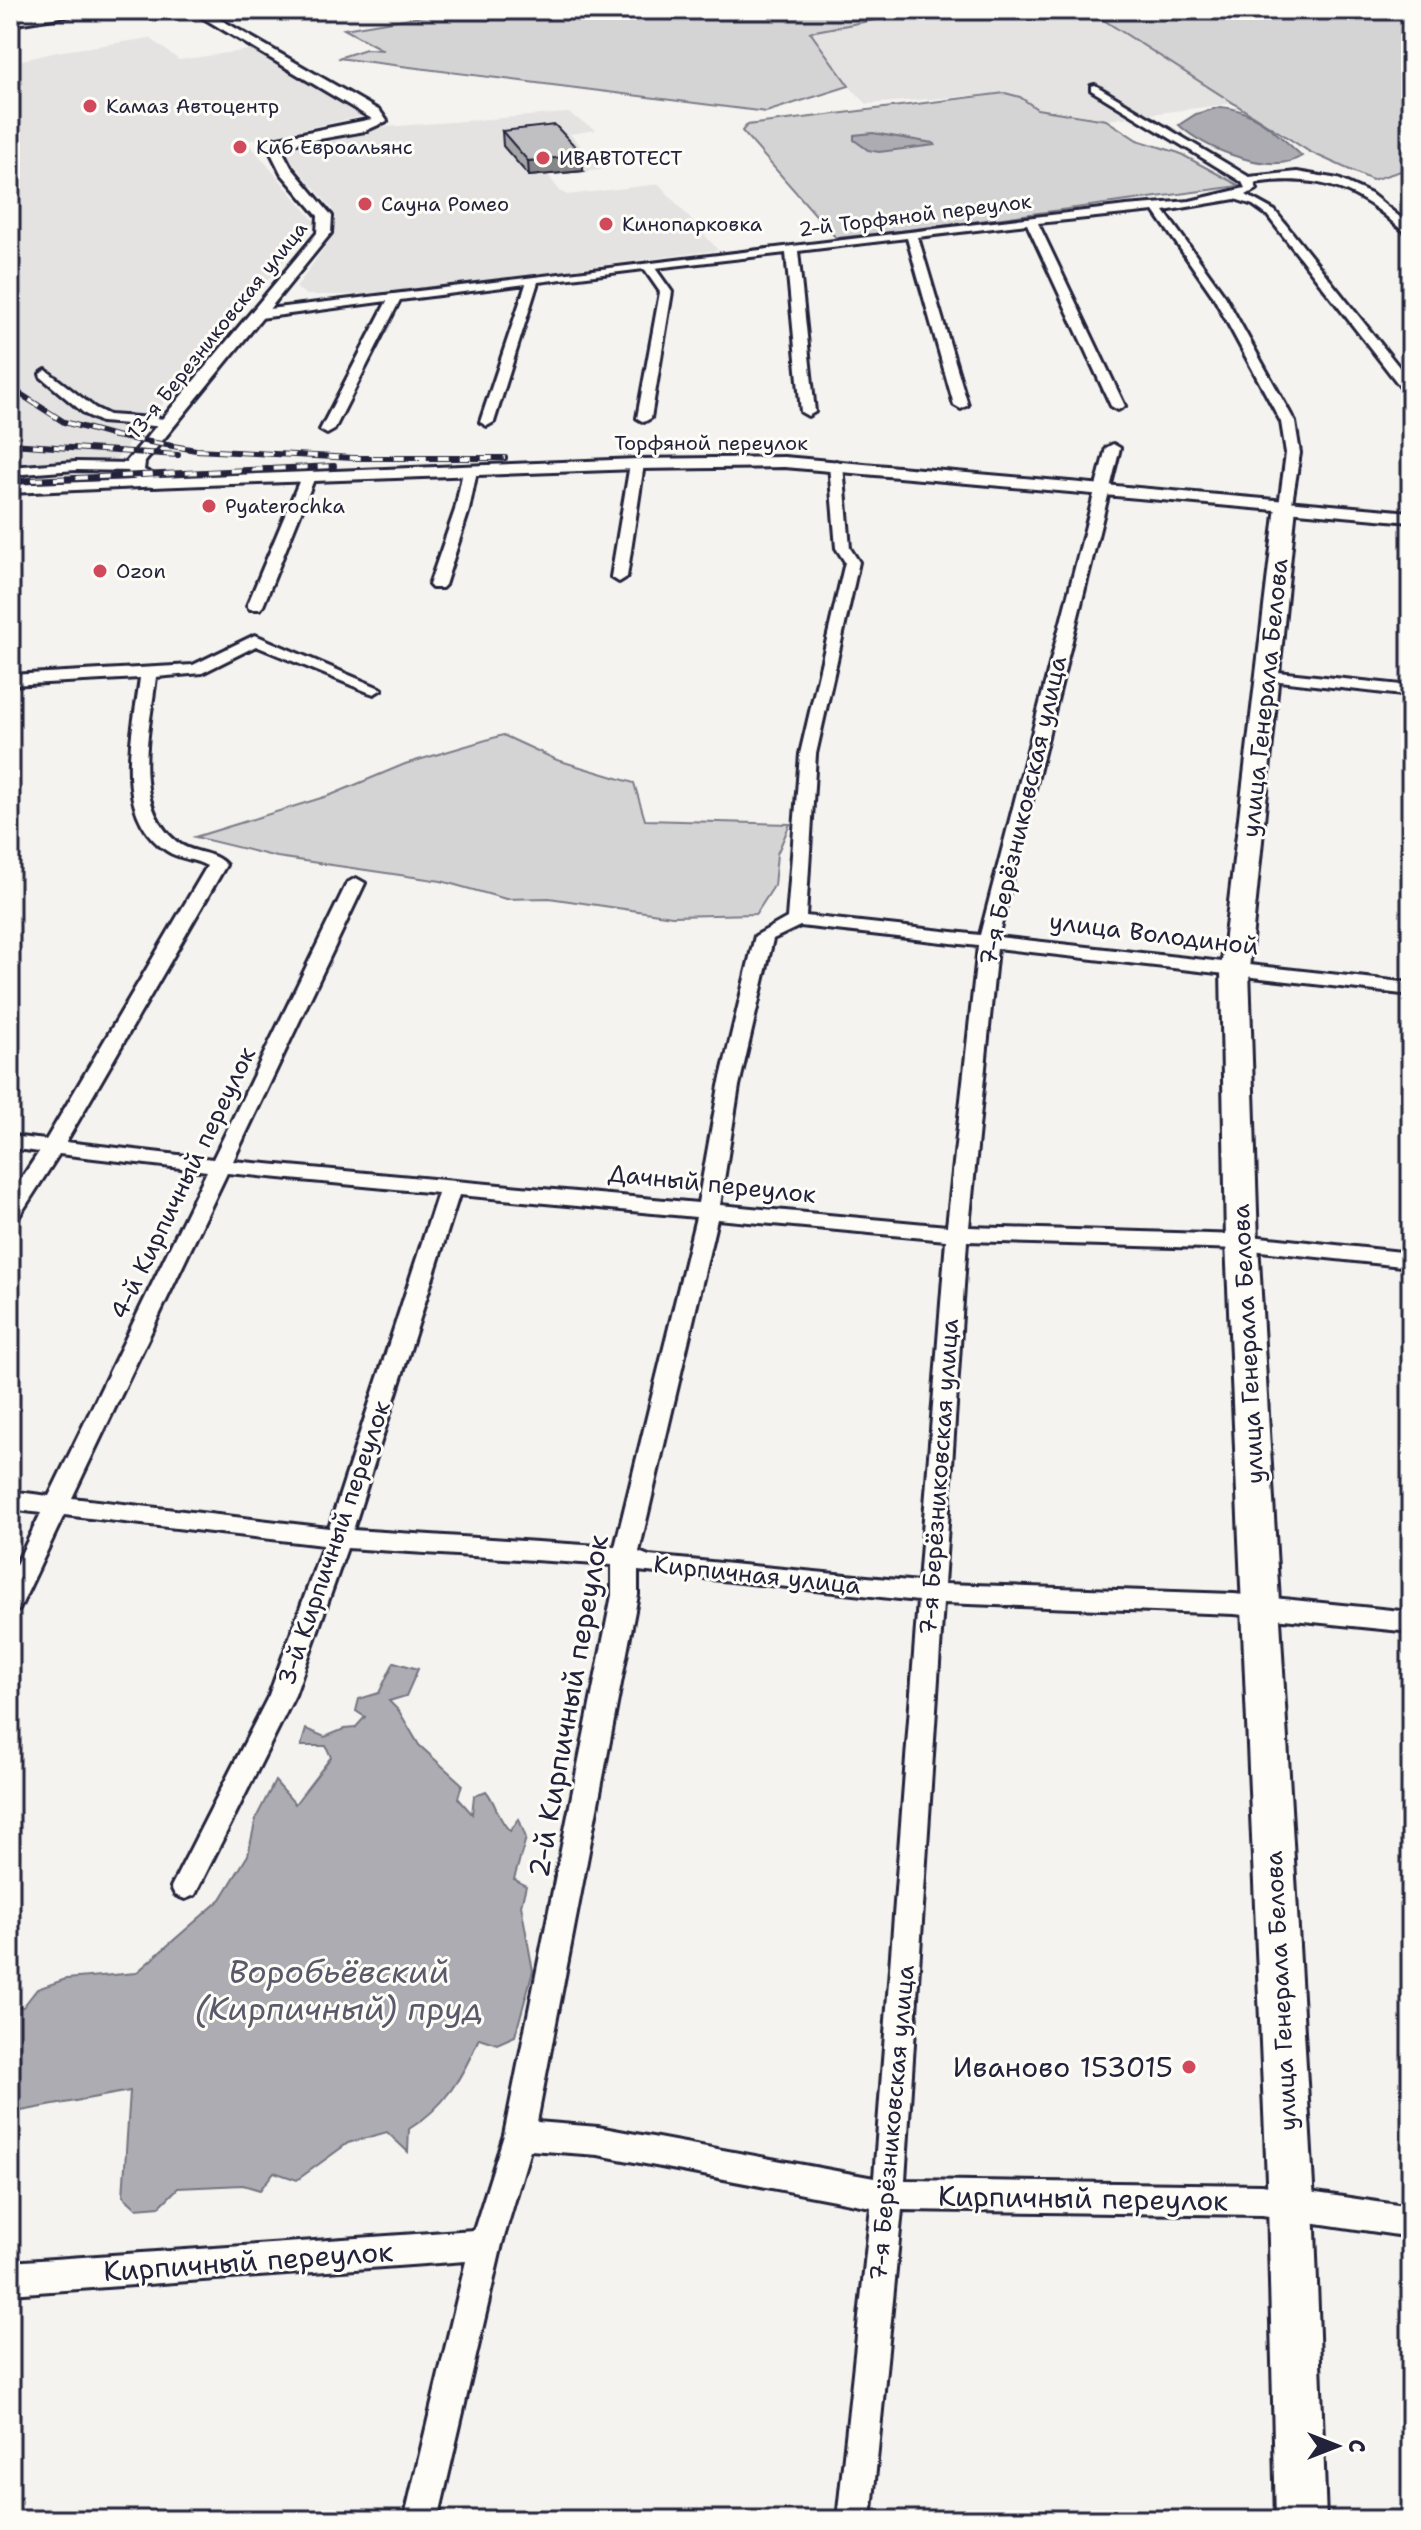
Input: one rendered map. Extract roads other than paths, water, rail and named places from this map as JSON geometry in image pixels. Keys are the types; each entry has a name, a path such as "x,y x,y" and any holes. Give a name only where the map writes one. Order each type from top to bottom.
{"main road":[{"path":"10,20 72,10"},
{"name":"улица Генерала Белова","path":"1286,506 1235,969 1242,1242 1291,2203 1301,2520"}],"street":[{"name":"13-я Березниковская улица","path":"158,483 142,479 133,467 320,239 326,221 320,209 286,169 273,149 273,143 365,127 377,124 380,119 196,10"},
{"path":"1095,88 1247,180 1251,189 1235,195"},
{"path":"1247,180 1300,176 1346,185 1387,208 1411,232"},
{"name":"2-й Торфяной переулок","path":"260,314 533,279 1157,208 1235,195"},
{"path":"1235,195 1263,206 1271,213 1411,391"},
{"name":"улица Генерала Белова","path":"1157,208 1219,296 1293,433 1286,506"},
{"path":"1031,221 1118,406"},
{"path":"912,235 961,405"},
{"path":"792,251 808,412"},
{"path":"644,418 666,292 648,266"},
{"path":"487,422 533,279"},
{"name":"2-й Торфяной переулок","path":"277,294 329,298 396,296"},
{"path":"327,430 396,296"},
{"path":"46,374 90,411 106,419 167,423"},
{"name":"7-я Берёзниковская улица","path":"854,2520 888,2195 957,1234 988,940 1113,448"},
{"name":"Торфяной переулок","path":"10,489 733,461 836,465 1411,517"},
{"path":"619,577 637,464"},
{"path":"796,920 808,754 852,562 843,548 836,465"},
{"path":"10,471 76,466 133,467"},
{"path":"437,585 462,510 470,471"},
{"path":"255,606 308,477"},
{"path":"10,680 148,675 196,670 255,640 374,689"},
{"path":"10,1213 52,1148 216,863 171,847 154,829 141,804 139,768 148,675"},
{"path":"1268,676 1411,691"},
{"name":"4-й Кирпичный переулок","path":"10,1603 356,883"},
{"name":"улица Володиной","path":"796,920 1411,989"},
{"name":"2-й Кирпичный переулок","path":"421,2520 486,2244 519,2135 625,1595 625,1557 708,1210 729,1086 764,936 780,931 796,920"},
{"name":"Дачный переулок","path":"10,1142 221,1166 957,1234 1242,1242 1411,1260"},
{"name":"3-й Кирпичный переулок","path":"185,1887 282,1695 338,1538 451,1185"},
{"name":"Кирпичная улица","path":"10,1500 338,1538 625,1557 648,1565 930,1593 1261,1606 1411,1622"},
{"name":"Кирпичный переулок","path":"519,2135 598,2141 888,2195 1291,2203 1411,2222"},
{"name":"Кирпичный переулок","path":"10,2278 486,2244"}],"water":[{"path":"1220,107 1254,117 1302,156 1273,163 1238,157 1204,143 1179,125 1196,114"},
{"path":"873,133 935,145 879,152 868,150 854,140 854,135"},
{"name":"Воробьёвский (Кирпичный) пруд","path":"394,1662 418,1669 406,1696 389,1701 399,1711 419,1745 462,1784 458,1798 472,1814 474,1796 486,1791 510,1831 519,1819 526,1838 514,1879 526,1886 521,1905 533,1971 515,2036 497,2044 479,2038 452,2090 433,2111 409,2129 408,2152 387,2132 348,2143 297,2180 274,2172 260,2190 243,2185 178,2188 160,2206 136,2208 123,2196 130,2091 10,2113 10,2006 23,2007 37,1989 66,1979 136,1973 221,1899 248,1855 256,1818 275,1781 295,1804 331,1757 326,1746 301,1746 306,1729 325,1737 355,1728 365,1717 356,1711 359,1699 379,1693"}],"railway":[{"path":"11,388 64,422 115,436 196,450 354,458 505,458"},
{"path":"10,444 178,455"},
{"path":"10,481 334,466"}],"place":[{"name":"Камаз Автоцентр","path":"90,106"},
{"name":"Киб Евроальянс","path":"240,147"},
{"name":"ИВАВТОТЕСТ","path":"543,158"},
{"name":"Сауна Ромео","path":"365,204"},
{"name":"Кинопарковка","path":"606,224"},
{"name":"Pyaterochka","path":"209,506"},
{"name":"Ozon","path":"100,571"},
{"name":"Иваново 153015","path":"1189,2067"}]}
